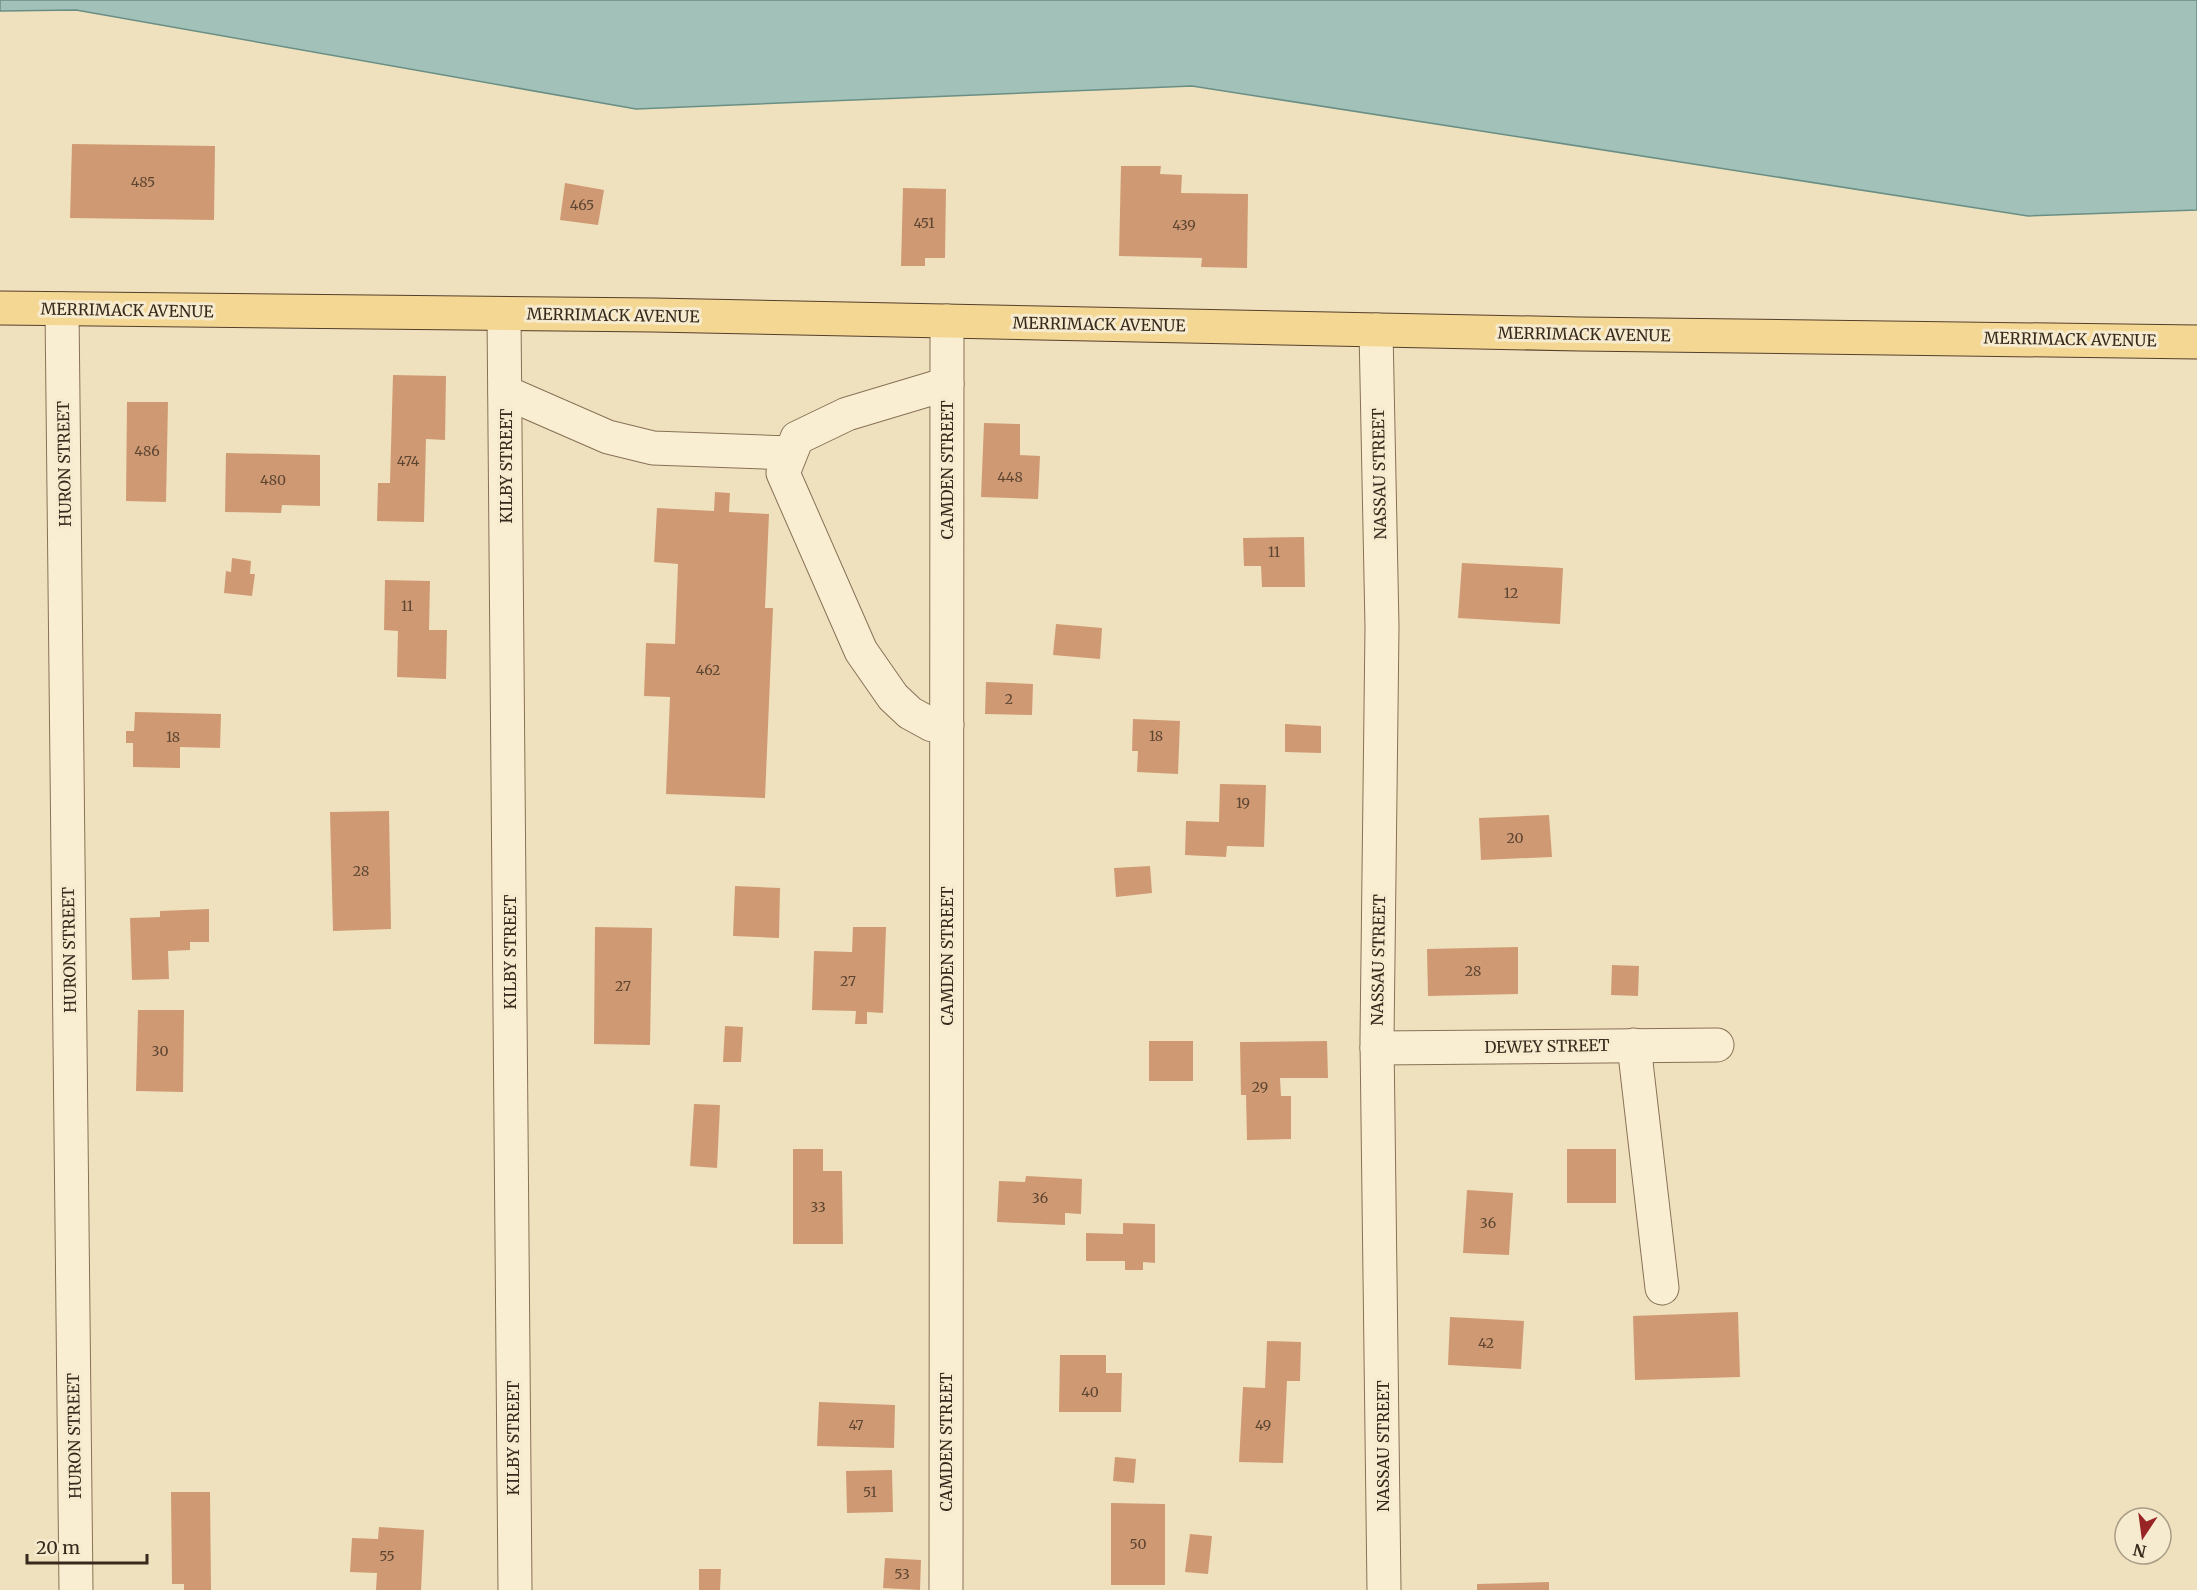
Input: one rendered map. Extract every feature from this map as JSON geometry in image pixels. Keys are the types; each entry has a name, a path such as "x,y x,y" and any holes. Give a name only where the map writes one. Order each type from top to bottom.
{"main road":[{"name":"MERRIMACK AVENUE","path":"0,308 2197,342"}],"street":[{"name":"HURON STREET","path":"62,309 76,1590"},
{"name":"KILBY STREET","path":"504,314 515,1590"},
{"name":"CAMDEN STREET","path":"946,1590 947,321"},
{"name":"NASSAU STREET","path":"1376,330 1382,627 1377,1048 1384,1590"},
{"path":"947,384 847,414 797,438 789,453 783,473 861,651 893,697 910,713 932,725 947,725"},
{"path":"505,392 608,437 653,448 789,453"},
{"name":"DEWEY STREET","path":"1377,1048 1717,1045"},
{"path":"1634,1046 1662,1288"}],"water":[{"path":"0,0 2197,0 2197,210 2028,216 1192,86 636,109 76,10 0,11"}],"building":[{"path":"72,144 215,146 214,220 70,218"},
{"path":"1121,166 1161,166 1160,174 1182,175 1181,193 1248,194 1247,268 1201,267 1202,258 1119,256"},
{"path":"565,183 604,190 598,225 560,220"},
{"path":"903,188 946,189 945,258 925,258 925,266 901,266"},
{"path":"393,375 446,376 445,440 426,439 424,522 377,521 378,483 390,483"},
{"path":"127,402 168,402 166,502 126,501"},
{"path":"984,423 1020,424 1020,455 1040,456 1038,499 981,497"},
{"path":"226,453 320,455 320,506 282,505 281,513 225,512"},
{"path":"715,492 730,493 729,512 769,514 765,608 773,608 765,798 666,794 670,697 644,696 646,643 675,644 678,564 654,562 657,508 714,511"},
{"path":"1304,537 1305,587 1262,587 1261,566 1244,566 1243,538"},
{"path":"232,558 251,561 250,574 255,574 252,596 224,593 226,571 231,572"},
{"path":"1462,563 1563,568 1560,624 1458,618"},
{"path":"385,580 430,581 429,630 447,630 446,679 397,677 398,631 384,630"},
{"path":"1056,624 1102,628 1100,659 1053,655"},
{"path":"986,682 1033,684 1032,715 985,714"},
{"path":"135,712 221,714 220,748 180,747 180,768 133,767 133,743 126,743 126,731 134,731"},
{"path":"1133,719 1180,721 1178,774 1137,772 1138,751 1132,751"},
{"path":"1285,724 1321,726 1321,753 1285,752"},
{"path":"1220,784 1266,785 1264,847 1227,846 1226,857 1185,855 1186,821 1219,822"},
{"path":"389,811 391,929 333,931 330,812"},
{"path":"1549,815 1552,857 1481,860 1479,818"},
{"path":"1150,866 1152,893 1116,897 1114,868"},
{"path":"735,886 780,888 779,938 733,936"},
{"path":"209,909 209,942 190,942 190,950 168,951 169,979 132,980 130,918 160,917 160,911"},
{"path":"595,927 652,928 650,1045 594,1044"},
{"path":"853,927 886,927 883,1013 867,1012 867,1024 855,1024 856,1011 812,1010 814,951 852,952"},
{"path":"1518,947 1518,994 1428,996 1427,949"},
{"path":"1612,965 1639,966 1638,996 1611,995"},
{"path":"138,1010 184,1010 183,1092 136,1091"},
{"path":"725,1026 743,1027 741,1062 723,1062"},
{"path":"1149,1041 1193,1041 1193,1081 1149,1081"},
{"path":"1327,1041 1328,1078 1280,1078 1281,1096 1291,1096 1291,1139 1247,1140 1246,1095 1241,1095 1240,1042"},
{"path":"694,1104 720,1105 717,1168 690,1166"},
{"path":"793,1149 823,1149 823,1171 842,1171 843,1244 793,1244"},
{"path":"1567,1149 1616,1149 1616,1203 1567,1203"},
{"path":"1026,1176 1082,1179 1081,1214 1065,1213 1065,1225 997,1222 999,1181 1025,1182"},
{"path":"1467,1190 1513,1193 1509,1255 1463,1253"},
{"path":"1123,1223 1155,1224 1155,1263 1143,1262 1143,1270 1125,1270 1125,1261 1086,1261 1086,1233 1123,1234"},
{"path":"1738,1312 1740,1377 1635,1380 1633,1316"},
{"path":"1450,1317 1524,1321 1521,1369 1448,1365"},
{"path":"1267,1341 1301,1342 1300,1381 1287,1381 1283,1463 1239,1462 1243,1387 1265,1388"},
{"path":"1060,1355 1106,1355 1106,1373 1122,1373 1121,1412 1059,1412"},
{"path":"819,1402 895,1405 894,1448 817,1446"},
{"path":"1115,1457 1136,1459 1134,1483 1113,1481"},
{"path":"892,1470 893,1512 847,1513 846,1471"},
{"path":"171,1492 210,1492 211,1590 184,1590 184,1584 172,1584"},
{"path":"1111,1503 1165,1504 1165,1585 1111,1585"},
{"path":"379,1527 424,1530 421,1590 376,1590 377,1573 350,1572 352,1538 378,1539"},
{"path":"1190,1534 1212,1536 1208,1574 1185,1572"},
{"path":"885,1558 921,1560 920,1590 883,1588"},
{"path":"699,1569 721,1569 720,1590 699,1590"},
{"path":"1549,1582 1549,1590 1477,1590 1477,1584"}]}
